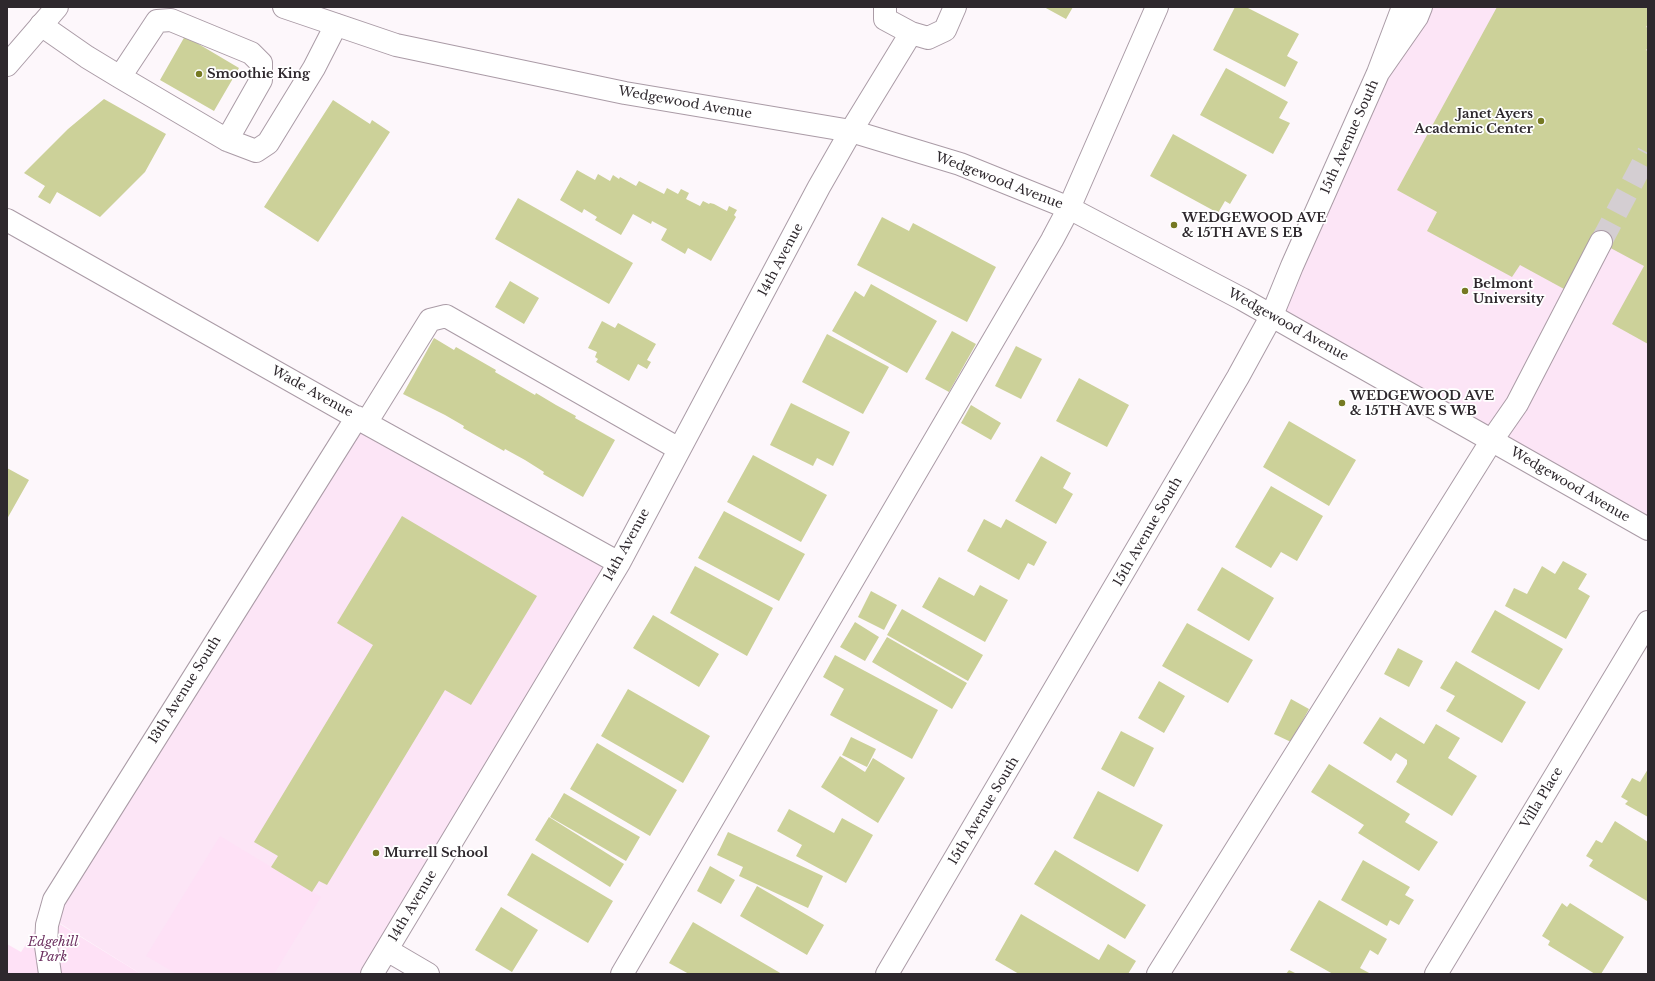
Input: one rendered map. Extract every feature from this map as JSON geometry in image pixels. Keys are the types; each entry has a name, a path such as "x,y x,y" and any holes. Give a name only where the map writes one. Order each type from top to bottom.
{"street":[{"path":"7,65 57,7"},
{"name":"Wedgewood Avenue","path":"284,7 396,45 625,92 851,131 960,164 1068,208 1272,315 1648,529"},
{"path":"885,7 885,18 911,33 928,38 945,30 956,7"},
{"path":"622,974 1042,257 1068,208 1157,7"},
{"name":"15th Avenue South","path":"887,974 1152,526 1272,315 1292,266 1378,74 1403,7"},
{"name":"15th Avenue South","path":"1378,74 1417,17 1421,7"},
{"path":"120,77 157,21 171,20 251,53 261,63 261,80 227,140"},
{"path":"41,25 87,57 227,140 256,151 268,142 314,68 336,25"},
{"name":"14th Avenue","path":"372,974 618,563 819,187 851,131 877,91 887,71 911,33"},
{"name":"Wade Avenue","path":"7,220 618,563"},
{"path":"1158,974 1492,440 1517,404 1601,242"},
{"name":"13th Avenue South","path":"50,974 46,946 47,925 54,900 361,420 430,320 446,316 679,449"},
{"name":"Villa Place","path":"1436,974 1648,622"},
{"path":"387,950 428,974"}],"shaded area":[{"name":"Belmont University","path":"1405,7 1648,7 1648,530 1272,315"},
{"path":"357,417 619,563 372,974 141,974 45,914"}],"green space":[{"path":"220,836 321,897 274,974 177,974 146,956"},
{"name":"Edgehill Park","path":"45,915 141,974 7,974 7,944 21,952"}],"building":[{"path":"1044,7 1073,7 1066,19"},
{"path":"1235,7 1246,7 1299,34 1287,56 1298,62 1285,87 1213,50"},
{"name":"Janet Ayers Academic Center","path":"1497,7 1648,7 1648,24 1646,27 1648,28 1648,48 1646,50 1648,51 1648,344 1612,324 1644,266 1592,238 1564,289 1520,265 1512,277 1427,231 1437,212 1397,190"},
{"name":"Smoothie King","path":"185,36 239,68 214,111 160,80"},
{"path":"1226,68 1288,102 1279,118 1290,123 1273,154 1200,115"},
{"path":"104,99 166,134 145,172 100,217 57,192 50,204 38,197 45,186 24,173 68,129"},
{"path":"333,100 370,124 372,120 390,132 318,242 264,207"},
{"path":"1173,134 1247,175 1230,204 1225,201 1218,213 1150,176"},
{"path":"577,170 595,180 598,174 610,181 613,175 619,179 620,177 636,186 639,181 664,194 667,188 678,194 681,189 689,193 686,199 700,206 703,201 709,204 714,204 727,211 729,206 737,210 734,215 736,217 711,261 688,248 685,254 661,240 667,229 652,221 651,224 633,214 621,235 595,220 597,217 584,209 582,213 560,200"},
{"path":"518,198 633,263 609,304 495,239"},
{"path":"882,217 909,231 913,223 996,267 967,322 857,265"},
{"path":"510,281 539,298 524,324 495,307"},
{"path":"871,284 937,321 907,373 832,331 855,291 864,297"},
{"path":"602,321 615,328 618,323 656,344 647,360 651,362 647,369 638,364 629,381 596,362 598,359 595,357 597,352 588,348"},
{"path":"952,331 976,344 949,392 925,379"},
{"path":"827,334 889,367 863,414 802,382"},
{"path":"434,338 454,350 456,347 496,370 495,372 535,395 536,393 576,416 575,418 615,440 583,497 543,474 544,472 525,460 505,449 504,451 463,428 464,426 445,415 403,394"},
{"path":"1016,346 1042,359 1021,399 995,386"},
{"path":"1079,378 1129,405 1107,447 1056,421"},
{"path":"791,403 850,432 833,466 817,458 813,466 770,445"},
{"path":"971,405 1001,423 991,440 961,423"},
{"path":"1289,421 1356,460 1329,506 1263,467"},
{"path":"753,455 827,495 801,542 727,502"},
{"path":"1041,456 1071,473 1063,488 1073,494 1056,524 1015,501"},
{"path":"7,468 29,480 7,519"},
{"path":"1271,486 1323,516 1297,561 1281,552 1271,568 1235,547"},
{"path":"724,511 805,554 779,601 698,558"},
{"path":"402,516 537,596 471,705 445,690 327,885 319,881 312,892 271,867 278,856 254,842 373,645 337,623"},
{"path":"984,519 1001,528 1006,519 1047,542 1034,566 1028,563 1019,580 967,551"},
{"path":"1563,561 1587,574 1578,589 1590,596 1566,639 1505,606 1514,588 1527,594 1542,566 1555,574"},
{"path":"695,566 773,608 747,656 670,613"},
{"path":"1222,567 1274,598 1249,641 1197,610"},
{"path":"939,577 974,596 980,585 1008,600 985,642 922,607"},
{"path":"871,591 897,605 884,630 858,617"},
{"path":"902,609 983,655 968,681 887,635"},
{"path":"1495,610 1563,649 1539,690 1471,652"},
{"path":"653,615 719,654 699,687 633,648"},
{"path":"855,622 879,637 865,661 840,647"},
{"path":"1187,623 1253,660 1228,703 1162,666"},
{"path":"887,637 967,683 952,709 872,662"},
{"path":"1398,648 1423,661 1409,687 1384,674"},
{"path":"835,655 938,710 912,759 830,715 844,689 823,677"},
{"path":"1456,661 1526,702 1502,743 1446,711 1455,696 1440,688"},
{"path":"1159,681 1185,696 1164,733 1138,718"},
{"path":"628,689 710,736 683,783 601,736"},
{"path":"1291,699 1309,709 1291,742 1274,734"},
{"path":"1380,717 1424,744 1436,724 1460,738 1448,758 1477,776 1452,816 1396,782 1407,764 1407,760 1396,753 1391,761 1363,743"},
{"path":"1121,731 1154,748 1134,787 1101,769"},
{"path":"851,737 876,749 867,767 842,755"},
{"path":"597,743 677,790 650,836 570,789"},
{"path":"840,756 865,772 873,758 905,778 878,823 821,787"},
{"path":"1329,764 1410,814 1405,822 1438,842 1419,871 1358,833 1364,825 1311,792"},
{"path":"1648,769 1648,817 1625,804 1628,801 1621,797 1632,778 1640,782"},
{"path":"1098,791 1163,825 1138,872 1073,838"},
{"path":"564,793 640,837 626,861 550,817"},
{"path":"789,809 834,833 842,818 873,835 846,883 796,856 802,845 777,831"},
{"path":"549,817 624,864 610,887 535,840"},
{"path":"1615,821 1648,842 1647,901 1589,866 1593,860 1586,856 1596,840 1602,843"},
{"path":"728,832 823,876 808,908 739,876 743,867 717,855"},
{"path":"1055,850 1146,905 1125,939 1034,884"},
{"path":"532,853 613,901 588,943 507,895"},
{"path":"1363,860 1410,887 1405,895 1414,900 1399,925 1390,920 1387,926 1341,900"},
{"path":"710,866 735,880 721,904 697,891"},
{"path":"757,886 824,925 807,955 740,916"},
{"path":"1319,900 1387,939 1378,955 1370,950 1360,968 1371,974 1333,974 1290,950"},
{"path":"1562,903 1567,907 1570,903 1624,937 1601,974 1595,974 1548,945 1550,941 1542,936"},
{"path":"501,907 538,930 512,972 475,950"},
{"path":"1021,914 1099,960 1108,944 1136,961 1128,974 1019,974 995,960"},
{"path":"693,922 782,974 689,974 669,963"},
{"path":"1289,970 1297,974 1286,974"}],"tunnel":[{"path":"1601,242 1648,153"}],"place":[{"name":"Smoothie King","path":"199,74"},
{"name":"Janet Ayers Academic Center","path":"1541,121"},
{"name":"WEDGEWOOD AVE & 15TH AVE S EB","path":"1174,225"},
{"name":"Belmont University","path":"1465,291"},
{"name":"WEDGEWOOD AVE & 15TH AVE S WB","path":"1342,403"},
{"name":"Murrell School","path":"376,853"}]}
